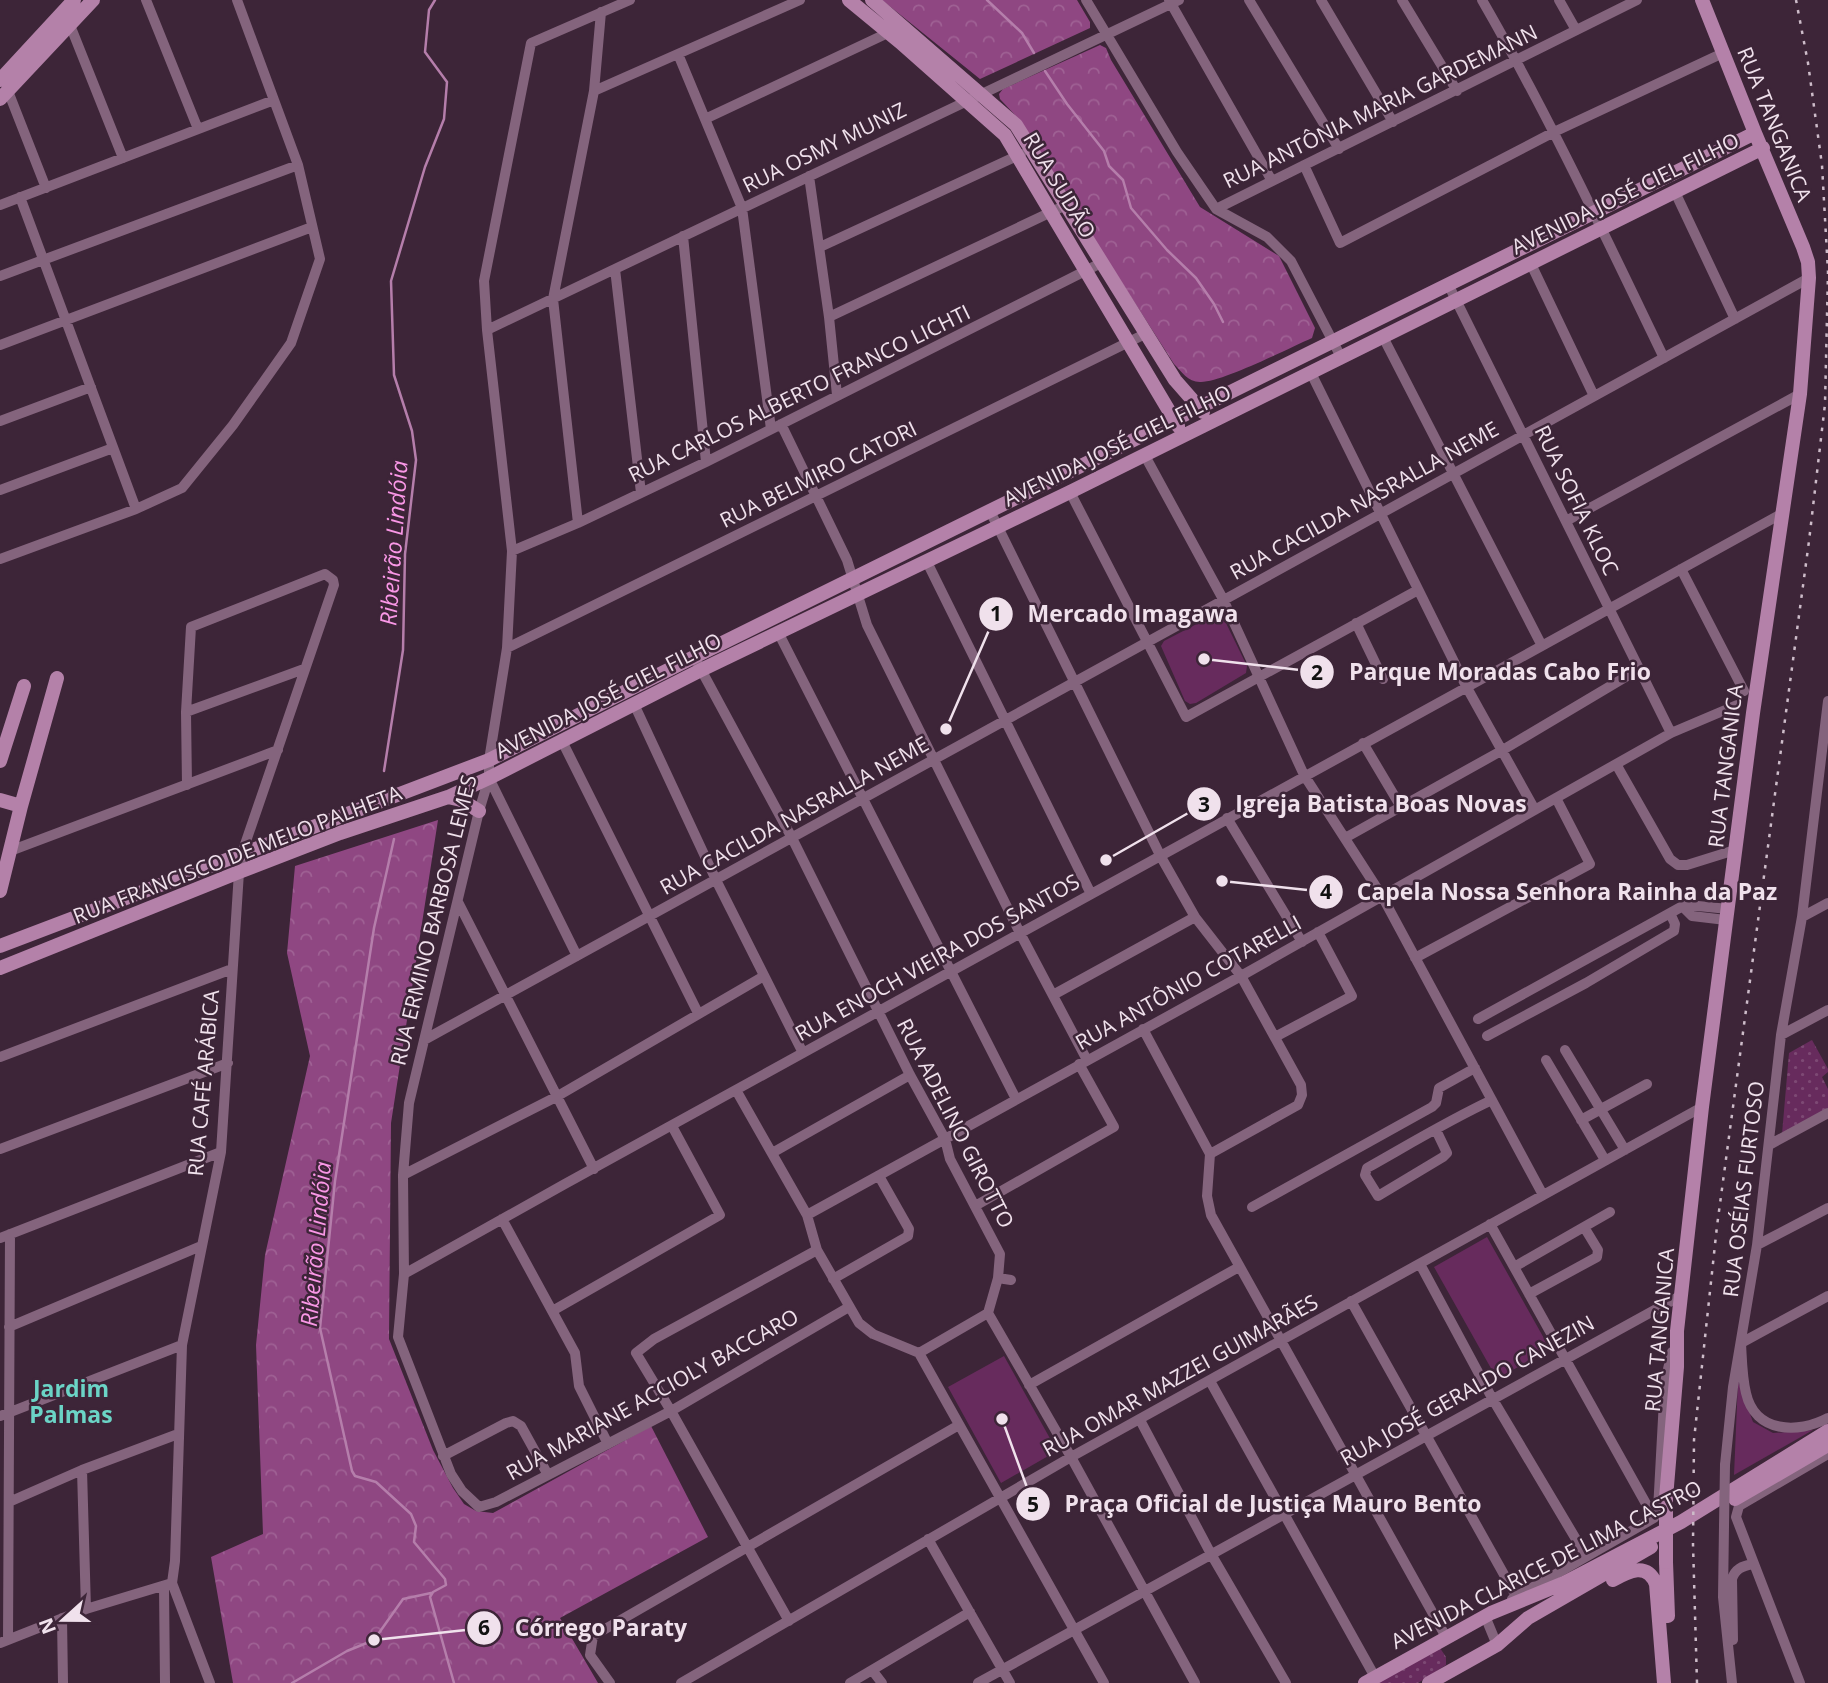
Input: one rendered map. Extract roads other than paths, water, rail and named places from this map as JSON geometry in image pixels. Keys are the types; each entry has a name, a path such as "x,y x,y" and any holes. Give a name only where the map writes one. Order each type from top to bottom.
{"street":[{"path":"3,90 74,0"},
{"path":"3,90 93,0"},
{"path":"146,0 198,129"},
{"path":"0,559 136,509 182,488 233,425 291,343 320,259 298,165 237,0"},
{"path":"578,523 553,299 594,91 601,12 630,0"},
{"path":"594,91 800,0"},
{"name":"RUA SUDÃO","path":"849,0 1024,152 1066,205 1175,380 1200,406 1209,422"},
{"name":"RUA SUDÃO","path":"872,0 1016,125 1024,152 1052,212 1183,435"},
{"path":"1086,0 1177,152 1216,209 1267,237 1291,261 1342,357"},
{"path":"1249,0 1339,149"},
{"path":"1321,0 1393,122"},
{"path":"1402,0 1457,91"},
{"path":"1482,0 1554,132 1664,358"},
{"path":"1559,0 1576,30"},
{"name":"RUA ANTÔNIA MARIA GARDEMANN","path":"1216,209 1637,0"},
{"name":"RUA TANGANICA","path":"1665,1683 1666,1562 1662,1492 1677,1367 1677,1331 1702,1107 1757,682 1800,394 1809,278 1803,247 1702,0"},
{"path":"1173,1 1272,181"},
{"name":"RUA OSMY MUNIZ","path":"487,331 1173,1"},
{"name":"RUA ERMINO BARBOSA LEMES","path":"472,1503 458,1486 443,1456 398,1337 404,1274 403,1175 409,1103 489,778 489,760 507,648 512,551 487,331 484,281 531,43 601,12"},
{"path":"70,25 123,158"},
{"path":"705,119 903,27"},
{"path":"1304,165 1340,243 1554,132 1723,53"},
{"path":"678,54 742,208 776,426 816,496 854,577 867,625 1053,995 1114,1127 975,1206"},
{"path":"3,90 46,188"},
{"path":"0,205 274,100"},
{"name":"AVENIDA JOSÉ CIEL FILHO","path":"489,760 1755,133"},
{"name":"AVENIDA JOSÉ CIEL FILHO","path":"489,778 701,670 1070,492 1763,148"},
{"path":"820,247 1024,152"},
{"path":"0,276 298,165"},
{"path":"810,176 830,317 837,396"},
{"path":"1675,192 1735,319"},
{"path":"20,197 136,509"},
{"path":"830,317 1066,205"},
{"path":"0,345 312,227"},
{"path":"683,236 706,462"},
{"name":"RUA CARLOS ALBERTO FRANCO LICHTI","path":"512,551 706,462 1101,263"},
{"path":"1531,264 1594,397"},
{"path":"615,269 641,493"},
{"name":"RUA CACILDA NASRALLA NEME","path":"424,1040 1809,278"},
{"name":"RUA SOFIA KLOC","path":"1448,284 1671,733"},
{"name":"RUA BELMIRO CATORI","path":"507,648 1145,334"},
{"path":"1383,337 1541,644"},
{"path":"1311,373 1466,686 1535,810"},
{"path":"0,421 91,387"},
{"path":"1566,521 1800,394"},
{"path":"0,490 113,448"},
{"path":"1144,454 1223,599 1304,775 1382,896 1543,1195"},
{"path":"1070,492 1186,717 1418,590"},
{"path":"990,511 1161,857 1195,918 1241,976 1301,1085 1303,1095 1298,1105 1210,1154"},
{"name":"RUA ENOCH VIEIRA DOS SANTOS","path":"404,1274 1161,857 1541,644 1783,513"},
{"path":"927,562 1091,894"},
{"path":"1681,569 1744,691"},
{"name":"RUA CAFÉ ARÁBICA","path":"187,712 191,627 325,574 331,577 334,585 242,853 221,1152 183,1345 175,1561 168,1585 209,1683"},
{"path":"1356,624 1383,679"},
{"path":"779,634 1016,1098"},
{"name":"RUA ADELINO GIROTTO","path":"694,657 792,838 910,1075 945,1139 950,1159 1000,1254 999,1273"},
{"path":"187,785 187,712 304,669"},
{"path":"1345,838 1502,751 1639,669"},
{"path":"0,891 57,678"},
{"path":"1753,713 1743,711 1737,705 1744,691 1757,682"},
{"path":"0,761 4,731 24,686"},
{"name":"RUA OSÉIAS FURTOSO","path":"1733,1683 1723,1597 1725,1465 1732,1387 1757,1245 1781,1035 1802,916 1828,701"},
{"path":"634,704 716,880 803,1053"},
{"name":"RUA ANTÔNIO COTARELLI","path":"807,1215 1302,942 1671,733 1737,705"},
{"path":"562,741 698,1013"},
{"path":"1363,743 1401,807"},
{"path":"10,851 278,750"},
{"name":"RUA FRANCISCO DE MELO PALHETA","path":"0,946 489,760"},
{"path":"1616,764 1670,859 1678,865 1735,850"},
{"path":"489,778 577,956"},
{"name":"RUA FRANCISCO DE MELO PALHETA","path":"0,968 340,833 449,797 489,778"},
{"path":"449,797 461,800 479,811 495,806 504,808"},
{"path":"1415,958 1590,864 1556,798"},
{"path":"0,800 21,806"},
{"path":"1227,818 1302,942"},
{"path":"458,902 594,1169"},
{"path":"1802,916 1828,902"},
{"path":"1478,1019 1682,906 1710,906 1727,914"},
{"path":"1488,1036 1586,984 1674,931 1675,924 1670,913"},
{"path":"1053,995 1195,918"},
{"path":"1275,1037 1352,996 1318,932"},
{"path":"0,1057 232,969"},
{"path":"403,1175 556,1097 764,976"},
{"path":"1781,1035 1828,1010"},
{"path":"1143,1029 1210,1154 1208,1206 1280,1342 1446,1637"},
{"path":"1565,1050 1625,1150"},
{"path":"1546,1060 1605,1160"},
{"path":"0,1149 228,1063"},
{"path":"1252,1207 1432,1107 1436,1104 1439,1088 1475,1068"},
{"path":"772,1153 910,1075"},
{"path":"1581,1120 1647,1084"},
{"path":"736,1090 807,1215 817,1250 849,1307 867,1330 919,1353 1104,1683"},
{"path":"1436,1130 1447,1153 1383,1194 1378,1196 1374,1193 1364,1175 1367,1168 1436,1130 1492,1100"},
{"name":"RUA OMAR MAZZEI GUIMARÃES","path":"681,1683 1071,1457 1702,1107"},
{"path":"1769,1145 1828,1113"},
{"path":"554,1310 720,1215 672,1126"},
{"path":"165,1683 168,1585 86,1609 4,1641 9,1502 5,1414 9,1327 5,1236 221,1152"},
{"path":"834,1279 908,1236 909,1229 879,1176"},
{"path":"1757,1245 1828,1208"},
{"path":"1514,1267 1610,1212"},
{"path":"502,1219 554,1310 575,1353 579,1386 608,1444"},
{"path":"1490,1224 1654,1518"},
{"path":"1529,1294 1597,1256 1598,1250 1584,1227"},
{"path":"9,1327 201,1246"},
{"path":"789,1620 636,1353 817,1250"},
{"path":"1420,1264 1492,1398 1586,1556"},
{"path":"1029,1384 1239,1267"},
{"path":"919,1353 988,1313 999,1273 1012,1275"},
{"name":"RUA JOSÉ GERALDO CANEZIN","path":"978,1683 1682,1295"},
{"path":"1828,1296 1741,1343 1746,1392 1752,1408 1763,1420 1780,1427 1801,1428 1828,1418"},
{"path":"1351,1301 1516,1596"},
{"name":"RUA MARIANE ACCIOLY BACCARO","path":"472,1503 479,1507 487,1506 608,1444 671,1411 849,1307"},
{"path":"988,1313 1071,1457 1195,1683"},
{"path":"5,1414 183,1345"},
{"path":"1210,1381 1284,1513 1370,1680"},
{"path":"1140,1420 1211,1554 1286,1683"},
{"path":"443,1456 513,1421 520,1426 548,1475"},
{"path":"610,1683 590,1655 593,1636 959,1425"},
{"path":"9,1502 82,1470 178,1434"},
{"path":"1800,1683 1736,1517 1739,1506 1825,1443"},
{"name":"AVENIDA CLARICE DE LIMA CASTRO","path":"1370,1680 1488,1615 1564,1583 1825,1443"},
{"name":"AVENIDA CLARICE DE LIMA CASTRO","path":"1429,1683 1497,1645 1528,1618 1825,1443"},
{"path":"82,1470 86,1609"},
{"path":"1497,1645 1488,1615 1516,1596 1654,1518 1662,1492 1646,1491 1638,1487"},
{"path":"928,1539 1010,1683"},
{"path":"1733,1683 1732,1579 1734,1572 1752,1563"},
{"path":"1510,1635 1544,1620 1630,1571 1637,1569 1647,1572 1656,1584 1665,1683"},
{"path":"850,1683 970,1612"},
{"path":"62,1618 63,1683"},
{"path":"872,1671 882,1683"}],"waterway":[{"name":"Ribeirão Lindóia","path":"384,771 403,650 405,554 416,460 412,431 394,375 391,281 425,167 444,119 447,82 425,52 429,10 435,0"},
{"path":"987,0 1022,33 1034,53"},
{"path":"1045,71 1104,151 1109,166 1123,180 1131,208 1167,250 1196,278 1223,322"},
{"name":"Ribeirão Lindóia","path":"394,839 374,928 335,1181 320,1328 352,1471 355,1476 376,1482 411,1514 416,1526 414,1542 445,1579 446,1585 433,1592 430,1597 454,1683"},
{"path":"292,1683 347,1651 374,1640 403,1599 431,1593"}],"railway":[{"path":"1697,1683 1693,1544 1694,1440 1717,1226 1825,404 1828,272 1822,165 1796,0"}],"place":[{"name":"Parque Moradas Cabo Frio","path":"1204,659"},
{"name":"Mercado Imagawa","path":"946,729"},
{"name":"Igreja Batista Boas Novas","path":"1106,860"},
{"name":"Capela Nossa Senhora Rainha da Paz","path":"1222,881"},
{"name":"Praça Oficial de Justiça Mauro Bento","path":"1002,1419"},
{"name":"Córrego Paraty","path":"374,1640"}],"district":[{"name":"Jardim Palmas","path":"71,1401"}]}
